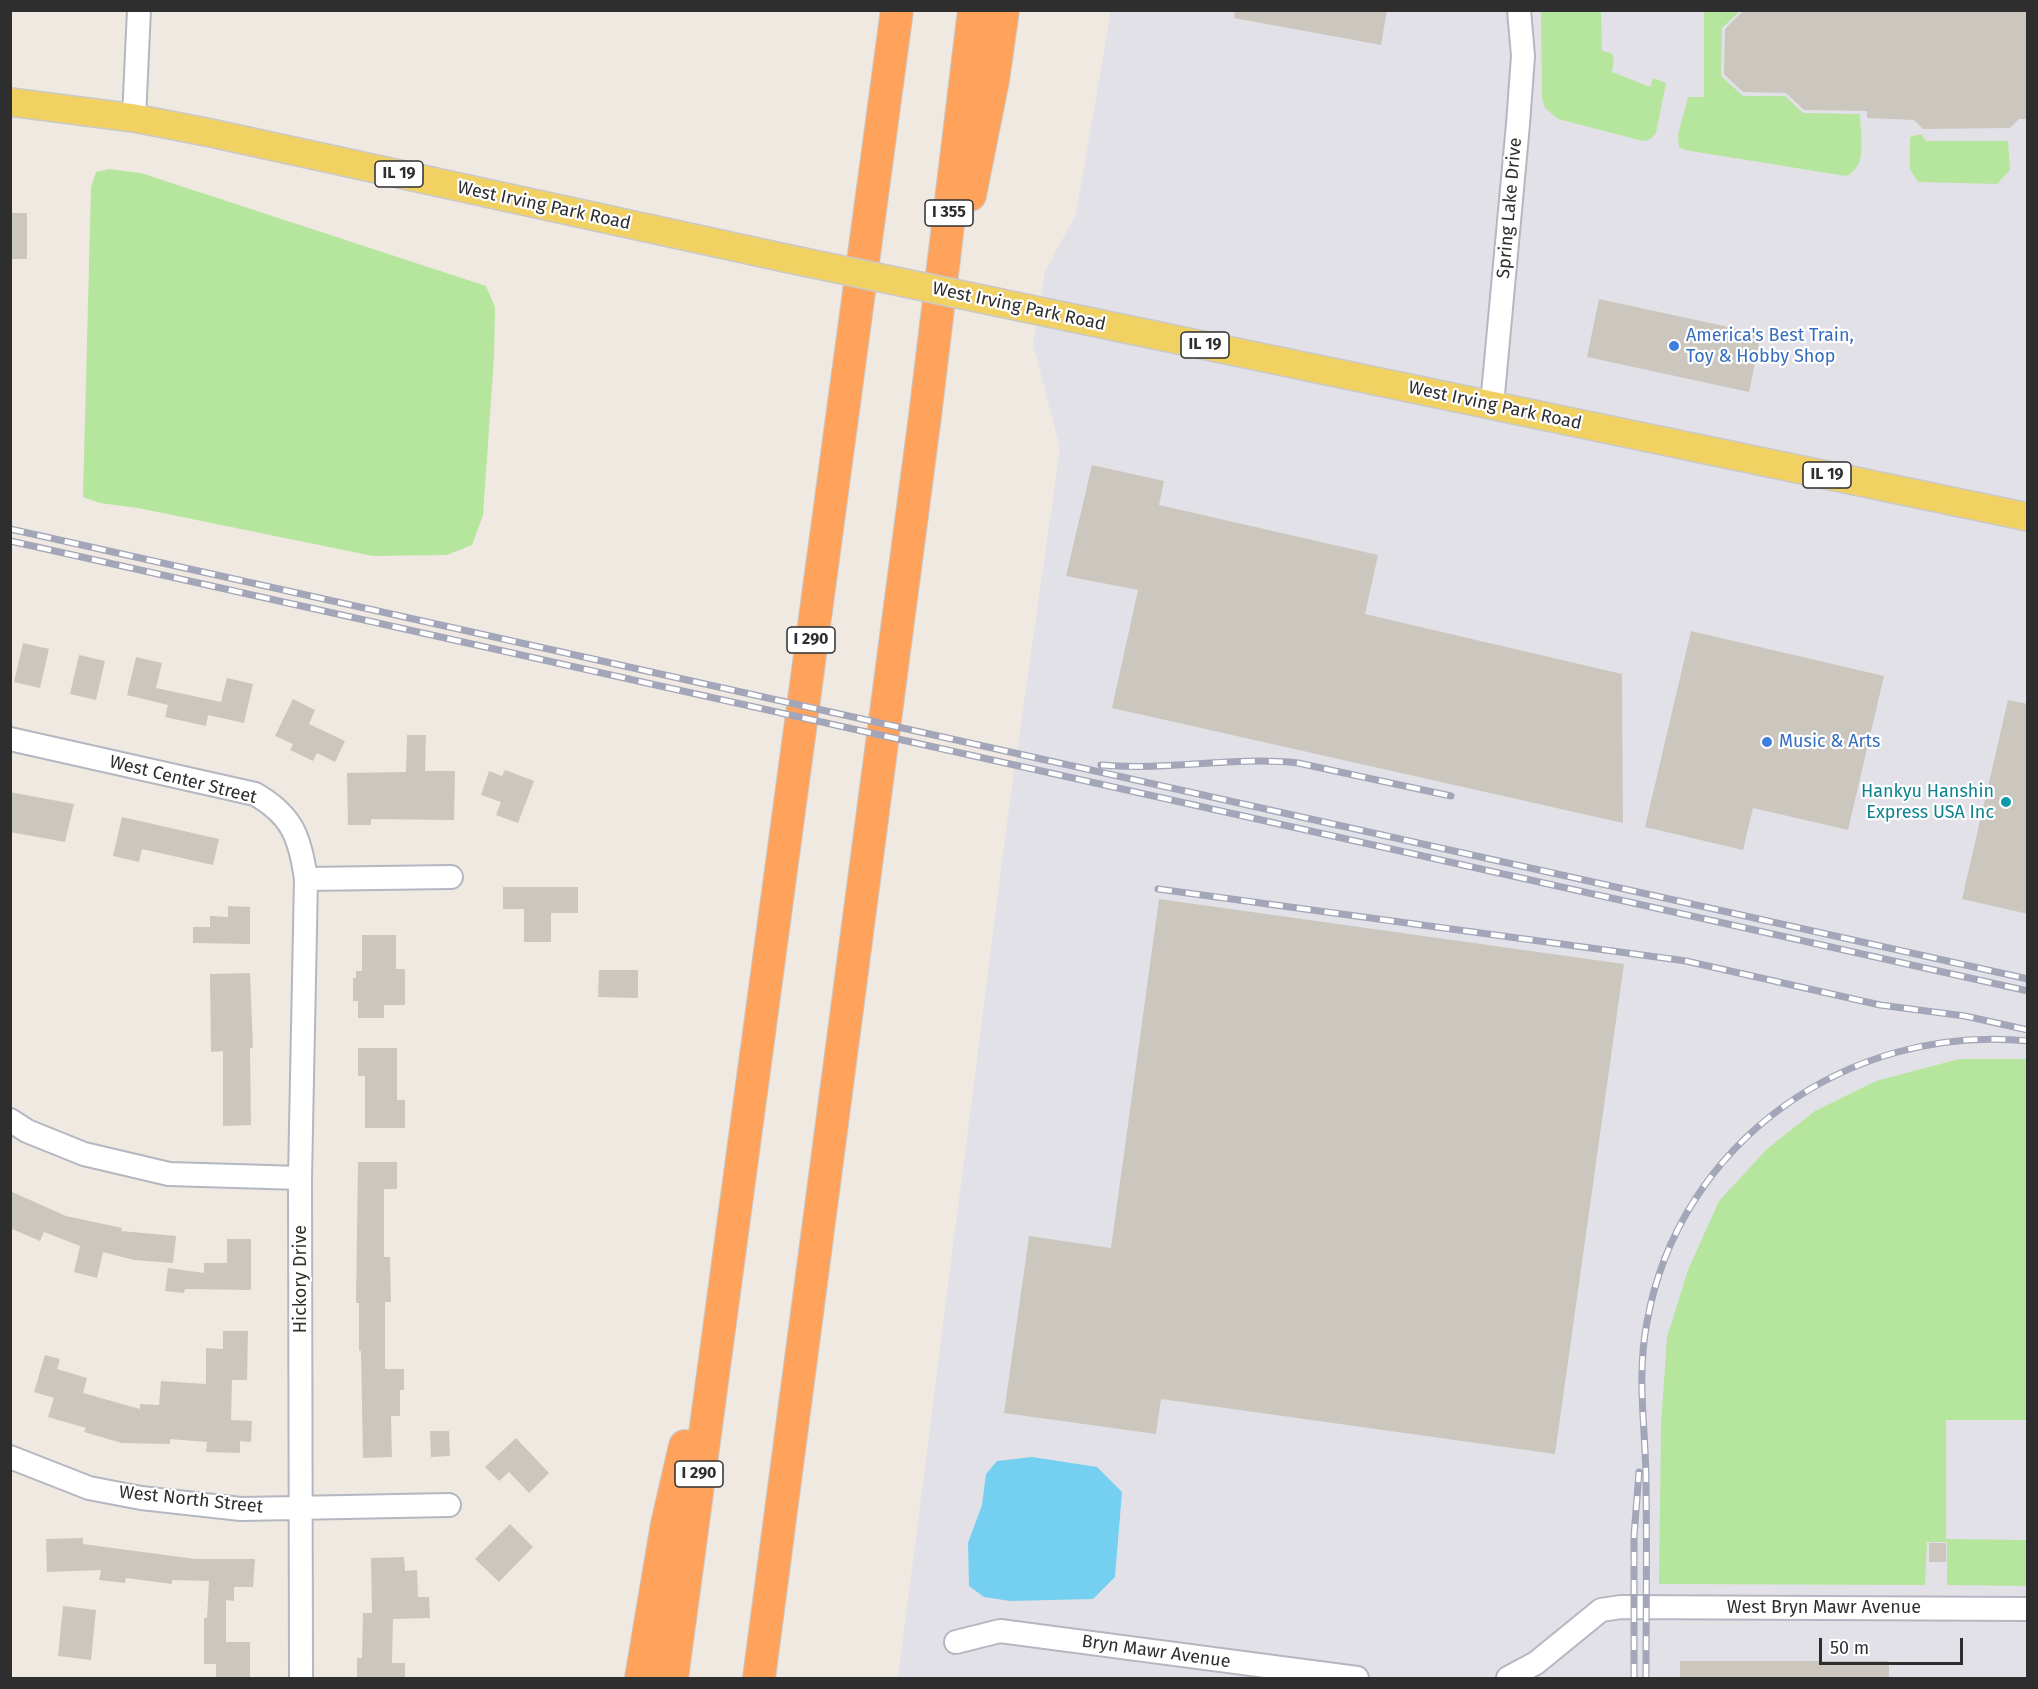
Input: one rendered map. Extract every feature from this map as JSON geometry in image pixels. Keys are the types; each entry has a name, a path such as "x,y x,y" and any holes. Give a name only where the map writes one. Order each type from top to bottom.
{"highway":[{"name":"I 290","path":"672,1678 897,10"},
{"name":"I 355","path":"925,416 974,10"},
{"path":"759,1678 925,416 993,80 1003,10"},
{"path":"641,1678 666,1524 726,1270"}],"main road":[{"name":"West Irving Park Road","path":"10,102 134,118 785,258 2028,517"}],"street":[{"path":"134,118 139,10"},
{"name":"Spring Lake Drive","path":"1492,405 1523,56 1519,10"},
{"name":"West Center Street","path":"10,739 255,794 272,804 290,823 300,849 306,879"},
{"path":"306,879 451,877"},
{"name":"Hickory Drive","path":"301,1678 300,1178 306,879"},
{"path":"10,1120 27,1131 84,1154 169,1174 300,1178"},
{"name":"West North Street","path":"10,1457 89,1488 141,1498 241,1509 448,1505"},
{"name":"West Bryn Mawr Avenue","path":"1508,1678 1536,1664 1601,1610 1621,1607 2028,1609"},
{"name":"Bryn Mawr Avenue","path":"956,1642 1000,1631 1358,1678"}],"shaded area":[{"path":"1111,11 2027,11 2027,1678 898,1678 1009,808 1060,449 1033,343 1045,272 1076,214"}],"green space":[{"path":"1541,11 1601,11 1602,51 1611,53 1614,57 1612,72 1650,87 1653,78 1666,83 1656,133 1651,139 1643,141 1558,119 1545,108 1542,98"},
{"path":"1704,11 1740,11 1722,28 1721,76 1743,96 1785,96 1803,113 1860,114 1862,149 1858,165 1853,171 1846,176 1685,150 1679,147 1678,135 1688,97 1704,97"},
{"path":"1921,134 1926,141 2008,141 2010,170 1997,184 1918,182 1910,169 1910,137"},
{"path":"109,169 141,173 486,286 495,307 494,357 483,515 472,545 447,555 373,556 138,508 100,503 83,497 91,187 96,172"},
{"path":"1959,1059 2027,1059 2028,1420 1946,1420 1946,1539 2027,1540 2027,1586 1947,1585 1947,1542 1927,1542 1925,1585 1659,1584 1661,1424 1667,1337 1688,1270 1719,1201 1767,1149 1815,1111 1876,1081"}],"water":[{"path":"1032,1457 1097,1467 1122,1492 1115,1577 1093,1599 1010,1601 984,1597 969,1586 968,1543 982,1505 986,1474 997,1461"}],"building":[{"path":"1235,10 1387,10 1381,45 1234,18"},
{"path":"1744,10 2028,10 2028,119 2019,119 2010,128 1923,129 1914,120 1867,118 1867,111 1804,110 1786,93 1743,92 1724,74 1725,29"},
{"path":"10,213 27,213 27,259 10,259"},
{"name":"America's Best Train, Toy & Hobby Shop","path":"1599,299 1761,334 1749,392 1587,357"},
{"path":"1092,465 1164,481 1159,505 1378,555 1365,614 1622,674 1623,823 1112,708 1138,590 1066,576"},
{"name":"Music & Arts","path":"1691,631 1884,676 1848,830 1753,808 1743,850 1645,827"},
{"path":"23,643 49,649 40,688 14,682"},
{"path":"79,655 105,661 96,700 70,694"},
{"path":"136,657 162,663 156,688 221,702 227,678 253,684 244,723 208,715 206,726 165,717 168,705 127,695"},
{"path":"293,699 315,710 309,724 345,741 335,762 317,753 313,761 290,750 293,744 275,736"},
{"name":"Hankyu Hanshin Express USA Inc","path":"2008,700 2028,704 2028,914 1962,899"},
{"path":"407,735 426,735 425,771 455,771 454,820 371,819 371,825 348,825 347,773 406,772"},
{"path":"505,770 534,781 518,823 496,815 501,802 481,795 489,771 502,776"},
{"path":"10,792 74,804 65,842 10,832"},
{"path":"122,817 219,839 213,865 142,849 139,862 113,856"},
{"path":"503,887 578,887 578,913 551,913 551,942 524,942 524,909 503,909"},
{"path":"1159,899 1624,964 1555,1454 1161,1399 1156,1434 1004,1413 1029,1236 1111,1248"},
{"path":"228,906 250,907 250,944 193,943 193,927 210,927 210,916 228,917"},
{"path":"362,935 396,935 396,969 405,969 405,1005 384,1005 384,1018 358,1018 358,1001 353,1001 353,978 356,978 356,971 362,971"},
{"path":"599,970 638,970 638,998 598,997"},
{"path":"250,973 253,1048 250,1048 251,1125 223,1126 223,1051 211,1052 210,974"},
{"path":"358,1048 397,1048 397,1100 405,1100 405,1128 365,1128 365,1076 358,1076"},
{"path":"358,1162 397,1162 397,1189 384,1189 384,1257 390,1257 391,1302 385,1302 385,1369 404,1369 404,1390 400,1390 400,1416 391,1416 392,1457 363,1458 359,1303 356,1303"},
{"path":"10,1191 66,1216 122,1228 121,1231 176,1236 173,1263 134,1260 103,1252 97,1278 74,1272 80,1246 44,1232 40,1241 10,1228"},
{"path":"227,1239 251,1239 251,1290 185,1289 184,1293 165,1291 168,1268 204,1273 204,1263 227,1263"},
{"path":"223,1331 248,1331 247,1380 232,1380 231,1420 252,1421 251,1442 240,1441 240,1453 206,1452 207,1442 170,1439 170,1444 122,1443 84,1432 86,1428 48,1417 54,1398 34,1392 45,1355 60,1359 57,1369 87,1378 83,1393 140,1409 140,1404 159,1405 161,1381 206,1384 206,1348 223,1349"},
{"path":"430,1431 449,1431 450,1456 431,1457"},
{"path":"516,1438 549,1473 529,1493 509,1472 499,1481 485,1467"},
{"path":"510,1524 533,1547 499,1582 475,1559"},
{"path":"83,1538 83,1544 195,1559 255,1559 253,1587 234,1587 234,1601 226,1600 226,1642 250,1642 250,1678 216,1678 216,1664 204,1664 204,1618 207,1618 209,1581 172,1580 172,1584 126,1578 125,1583 99,1580 101,1570 47,1572 46,1539"},
{"path":"1929,1543 1946,1543 1946,1562 1929,1562"},
{"path":"404,1557 405,1571 417,1570 418,1597 429,1597 430,1618 393,1619 392,1663 405,1663 405,1678 357,1678 357,1658 362,1658 363,1613 372,1613 371,1558"},
{"path":"63,1606 96,1610 91,1660 58,1656"},
{"path":"1680,1661 1889,1661 1889,1678 1680,1678"}],"railway":[{"path":"10,529 2028,979"},
{"path":"10,541 2028,991"},
{"path":"1101,765 1150,766 1249,761 1298,763 1451,796"},
{"path":"1158,889 1686,961 1880,1005 1965,1016 2028,1030"},
{"path":"1646,1678 1646,1463 1642,1384 1644,1343 1647,1322 1665,1258 1695,1200 1734,1149 1782,1107 1837,1075 1897,1052 1962,1041 2028,1041"},
{"path":"1634,1678 1634,1536 1639,1472"}],"place":[{"name":"America's Best Train, Toy & Hobby Shop","path":"1674,346"},
{"name":"Music & Arts","path":"1767,742"},
{"name":"Hankyu Hanshin Express USA Inc","path":"2006,802"}]}
